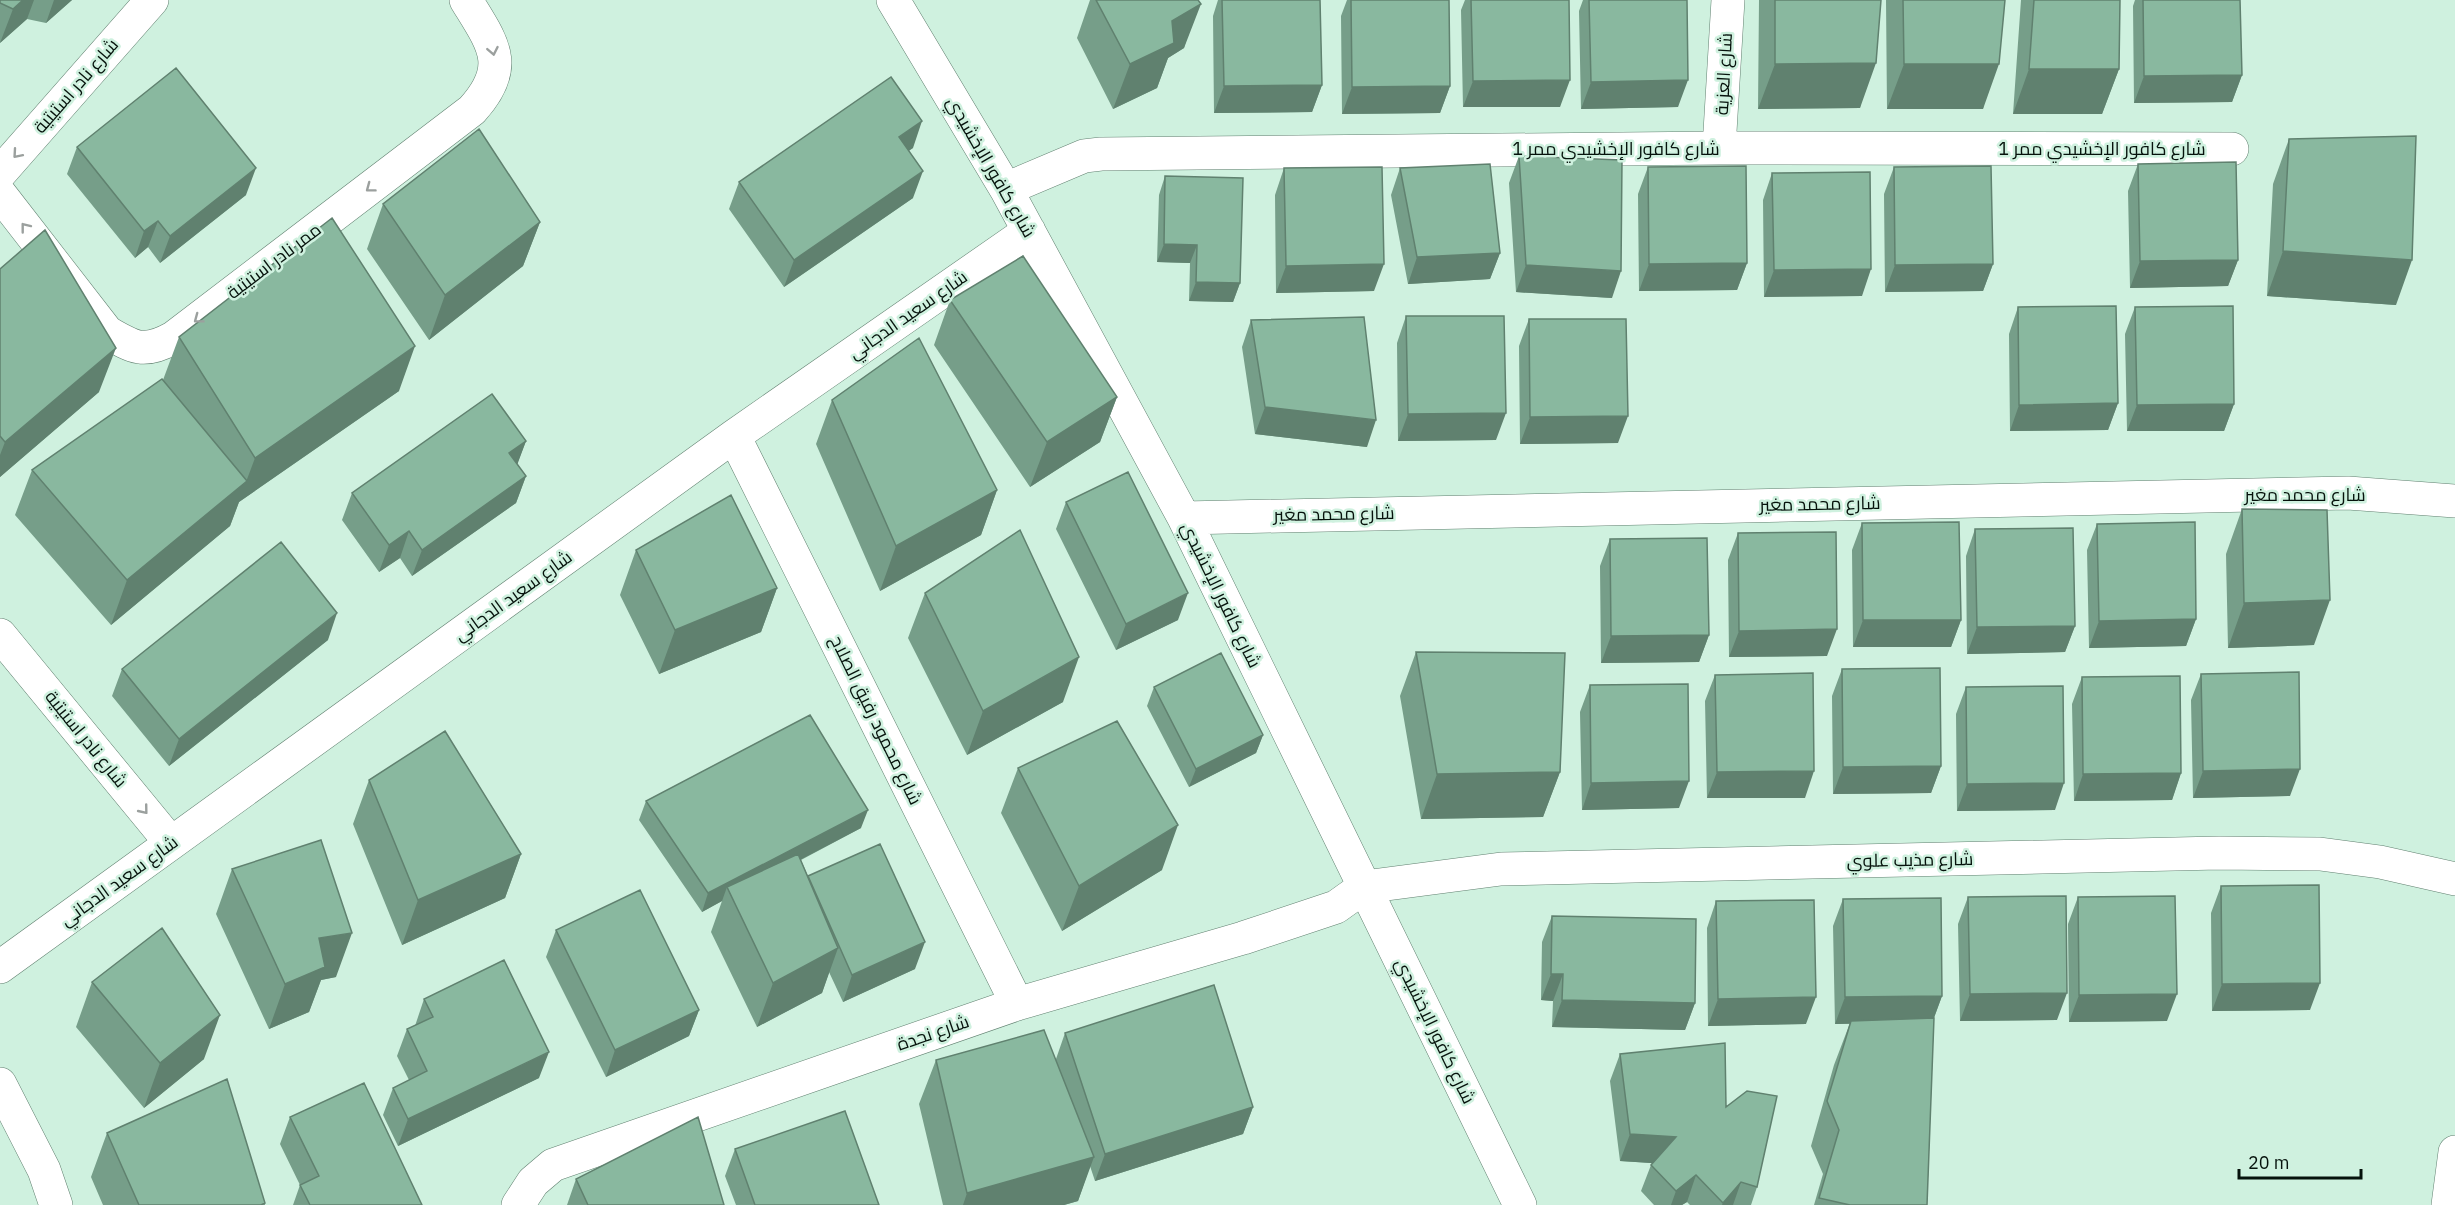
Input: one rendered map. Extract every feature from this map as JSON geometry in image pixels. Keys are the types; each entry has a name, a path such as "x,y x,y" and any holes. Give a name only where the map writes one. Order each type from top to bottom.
{"main road":[{"name":"شارع نادر استيتية","path":"0,173 153,0"},
{"name":"ممر نادر استيتية","path":"0,194 107,332 127,344 145,348 157,347 183,331 472,110 486,94 495,75 495,57 490,39 466,0"},
{"name":"شارع كافور الإخشيدي","path":"893,0 1006,189 1184,518 1520,1205"},
{"name":"شارع العزية","path":"1719,148 1728,0"},
{"name":"شارع كافور الإخشيدي ممر 1","path":"1006,189 1084,156 1101,154 1719,148 2232,149"},
{"name":"شارع سعيد الدجاني","path":"0,967 734,436 1029,231"},
{"name":"شارع محمود رفيق الصلاح","path":"734,436 1017,1004"},
{"name":"شارع محمد مغير","path":"1184,518 2336,493 2455,501"},
{"name":"شارع نادر استيتية","path":"0,635 171,843"},
{"name":"شارع مذيب علوي","path":"1364,887 1501,869 2219,853 2320,854 2380,862 2455,879"},
{"name":"شارع نجدة","path":"518,1205 533,1182 553,1165 1017,1004 1243,938 1336,907 1364,887"},
{"path":"0,1084 44,1170 56,1205"},
{"path":"2448,1205 2455,1152"}],"building":[{"path":"0,0 23,0 13,9 0,3"},
{"path":"1096,0 1198,0 1201,4 1172,21 1174,43 1130,64"},
{"path":"1222,0 1320,0 1322,85 1224,86"},
{"path":"1351,0 1449,0 1450,86 1352,87"},
{"path":"1471,0 1569,0 1570,80 1473,81"},
{"path":"1589,0 1687,0 1688,80 1591,82"},
{"path":"1775,0 1881,0 1876,63 1775,64"},
{"path":"1903,0 2005,0 1999,64 1904,64"},
{"path":"2034,0 2120,0 2119,69 2029,69"},
{"path":"2143,0 2240,0 2242,75 2144,76"},
{"path":"176,68 256,168 170,236 158,221 144,231 77,147"},
{"path":"891,77 922,121 899,137 923,171 794,260 739,182"},
{"path":"479,129 540,222 445,295 383,204"},
{"path":"2416,136 2412,260 2283,251 2289,139"},
{"path":"1519,156 1622,160 1621,271 1526,265"},
{"path":"2236,162 2238,260 2140,261 2138,164"},
{"path":"1490,164 1500,253 1417,257 1400,168"},
{"path":"1746,166 1747,263 1649,264 1648,167"},
{"path":"1991,166 1993,264 1895,265 1894,167"},
{"path":"1382,167 1384,264 1286,266 1284,168"},
{"path":"1870,172 1871,269 1774,270 1772,173"},
{"path":"1165,176 1243,178 1240,283 1196,282 1197,245 1164,244"},
{"path":"332,218 415,346 255,458 179,337"},
{"path":"45,230 116,348 5,442 0,436 0,269"},
{"path":"1023,256 1117,397 1047,442 950,300"},
{"path":"2116,306 2118,403 2019,405 2018,307"},
{"path":"2233,306 2234,404 2137,405 2135,307"},
{"path":"1406,316 1504,316 1506,413 1408,414"},
{"path":"1364,317 1376,420 1265,407 1251,320"},
{"path":"1529,319 1626,319 1628,416 1530,417"},
{"path":"919,338 997,490 896,546 832,400"},
{"path":"162,379 247,481 127,580 32,470"},
{"path":"492,394 526,441 509,453 526,476 422,550 409,531 389,545 352,493"},
{"path":"1128,472 1188,593 1126,624 1066,502"},
{"path":"731,495 777,588 675,630 636,550"},
{"path":"2242,509 2327,510 2330,600 2244,603"},
{"path":"1959,522 1961,620 1863,620 1862,523"},
{"path":"2195,522 2196,619 2099,621 2097,524"},
{"path":"2073,528 2075,626 1977,627 1975,529"},
{"path":"1020,530 1079,657 983,711 925,593"},
{"path":"1836,532 1837,629 1739,631 1738,533"},
{"path":"1707,538 1709,635 1611,636 1610,539"},
{"path":"281,542 337,613 179,739 122,669"},
{"path":"1416,652 1565,653 1560,772 1437,774"},
{"path":"1221,653 1263,735 1196,769 1154,687"},
{"path":"1940,668 1941,766 1843,767 1842,669"},
{"path":"2299,672 2300,769 2203,771 2201,674"},
{"path":"1813,673 1814,771 1717,772 1715,675"},
{"path":"2180,676 2181,773 2083,774 2082,677"},
{"path":"1688,684 1689,781 1591,783 1590,685"},
{"path":"2063,686 2064,783 1967,784 1966,687"},
{"path":"810,715 868,810 708,893 646,801"},
{"path":"1117,721 1178,825 1079,886 1018,768"},
{"path":"445,731 521,854 418,900 369,780"},
{"path":"321,840 352,933 319,938 325,967 285,984 232,869"},
{"path":"880,844 925,942 852,975 808,876"},
{"path":"798,854 838,948 773,983 727,887"},
{"path":"2319,885 2320,983 2222,984 2221,886"},
{"path":"640,890 699,1010 615,1050 556,930"},
{"path":"2066,896 2067,993 1970,994 1968,897"},
{"path":"2175,896 2177,994 2079,995 2078,897"},
{"path":"1941,898 1942,996 1845,997 1843,899"},
{"path":"1814,900 1816,997 1718,999 1716,901"},
{"path":"1552,916 1696,919 1695,1003 1562,1000 1563,974 1551,974"},
{"path":"162,928 220,1015 160,1063 92,982"},
{"path":"504,960 549,1052 408,1119 393,1088 427,1071 407,1029 433,1017 424,999"},
{"path":"1214,985 1253,1107 1105,1154 1065,1033"},
{"path":"1934,1018 1927,1205 1850,1205 1819,1198 1839,1130 1827,1101 1851,1021"},
{"path":"1044,1030 1094,1157 967,1193 936,1060"},
{"path":"1725,1043 1726,1107 1747,1091 1777,1096 1757,1187 1741,1182 1723,1203 1696,1175 1676,1191 1651,1165 1676,1137 1630,1134 1620,1054"},
{"path":"227,1079 265,1203 261,1205 139,1205 107,1133"},
{"path":"364,1083 422,1205 310,1205 300,1185 319,1176 290,1117"},
{"path":"845,1111 879,1205 755,1205 735,1149"},
{"path":"698,1117 724,1205 588,1205 576,1179"}]}
